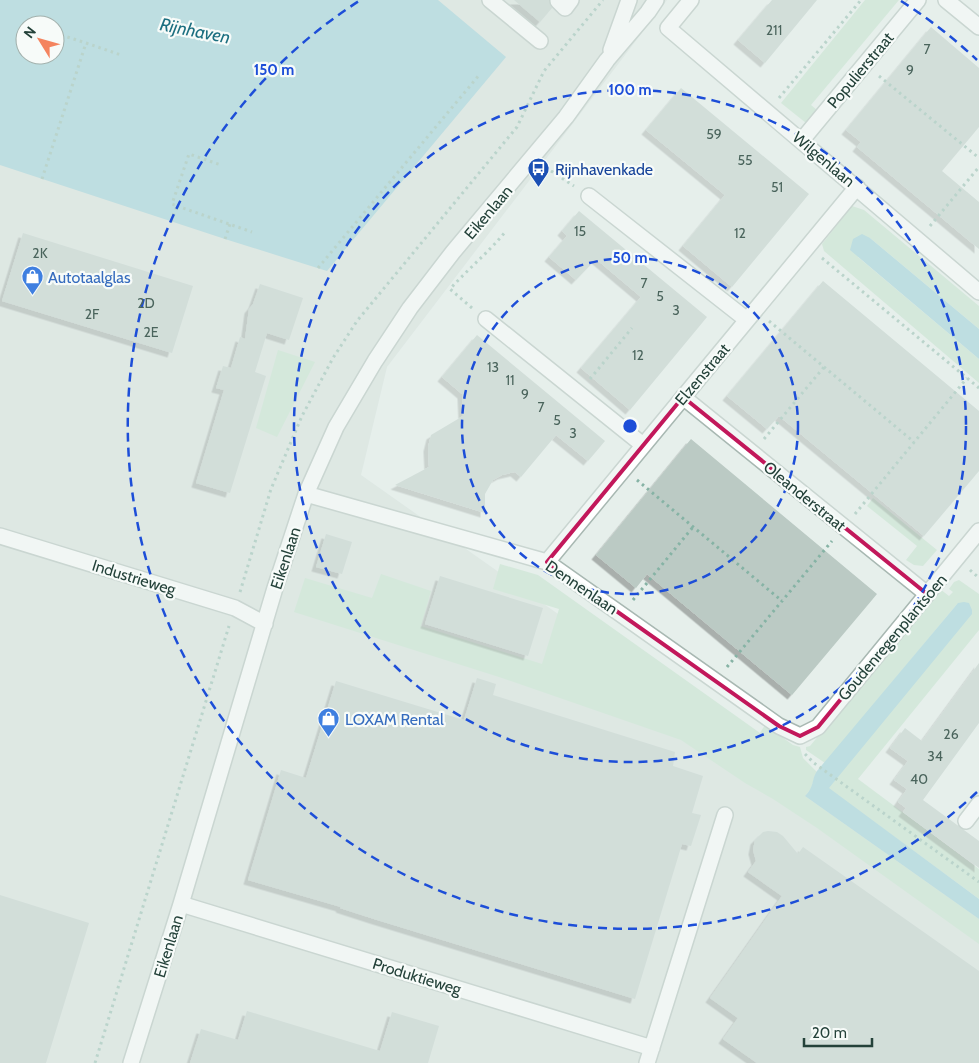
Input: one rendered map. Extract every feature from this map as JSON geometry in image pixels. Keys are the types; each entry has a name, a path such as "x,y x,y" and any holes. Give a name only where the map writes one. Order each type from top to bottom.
{"street":[{"path":"490,0 540,41"},
{"path":"607,60 629,0"},
{"path":"607,60 656,0"},
{"name":"Wilgenlaan","path":"691,0 668,28 979,292"},
{"name":"Populierstraat","path":"802,140 918,0"},
{"path":"946,0 979,27"},
{"name":"Eikenlaan","path":"131,1063 306,494 336,427 410,308 453,252 566,117 607,60"},
{"name":"Elzenstraat","path":"547,562 857,187"},
{"path":"589,196 751,315"},
{"path":"486,319 643,445"},
{"name":"Oleanderstraat","path":"683,397 927,594"},
{"name":"Dennenlaan","path":"306,494 547,562 779,726 800,736"},
{"name":"Goudenregenplantsoen","path":"800,736 818,727 979,531"},
{"name":"Industrieweg","path":"0,536 235,608 265,624"},
{"path":"966,821 979,804"},
{"path":"648,1063 725,815"},
{"name":"Produktieweg","path":"181,904 652,1048"}],"path":[{"path":"768,112 860,0"},
{"path":"65,36 121,54"},
{"path":"42,179 86,43"},
{"path":"864,65 979,158"},
{"path":"318,268 480,74"},
{"path":"221,166 189,154 172,204 252,232"},
{"path":"928,228 979,167"},
{"path":"552,171 589,196"},
{"path":"172,222 177,206"},
{"path":"225,239 230,224"},
{"path":"486,319 450,289 490,251 506,231"},
{"path":"808,246 979,388"},
{"path":"751,315 824,367 914,442"},
{"path":"578,393 632,328"},
{"path":"752,453 824,367"},
{"path":"623,469 782,601"},
{"path":"621,614 693,527"},
{"path":"814,763 979,882"}],"highlighted area":[{"path":"683,397 927,594 818,727 800,736 779,726 547,562"}],"shaded area":[{"name":"Rijnhaven","path":"0,0 667,0 387,367 361,475 680,700 979,919 979,1063 0,1063"}],"green space":[{"path":"865,0 899,0 811,105 817,110 806,123 781,103"},
{"path":"852,206 864,210 979,306 979,329 870,238 858,257 979,359 979,383 824,251 822,244"},
{"path":"278,350 315,362 277,437 256,428"},
{"path":"873,498 937,550 923,566 914,565 906,560 917,546 867,506"},
{"path":"500,564 538,575 760,733 765,725 793,745 800,747 803,758 817,772 811,789 805,796 979,919 979,944 817,828 681,740 499,677 294,612 305,578 372,598 381,574 431,591 421,626 542,664 559,609 493,589"},
{"path":"959,580 979,594 979,630 858,779 979,869 979,899 828,788 851,759 958,603 825,763 806,750 806,747 810,746 940,589 949,596 953,592 949,589 954,582"}],"water":[{"path":"0,0 438,0 506,57 327,271 0,165"},
{"path":"862,234 870,238 979,329 979,359 850,250 853,239"},
{"path":"958,603 969,603 972,614 829,788 979,899 979,919 805,796 817,771"}],"building":[{"path":"514,0 549,0 552,8 540,22"},
{"path":"772,0 817,0 765,63 738,40"},
{"path":"931,27 979,68 979,127 942,171 979,202 979,249 857,147 861,142 846,130"},
{"path":"681,88 809,194 732,287 683,246 725,195 646,130"},
{"path":"579,211 707,317 630,410 581,368 641,297 596,259 576,280 549,257 567,236 562,231"},
{"path":"23,233 193,286 172,353 2,301"},
{"path":"823,281 979,411 979,471 924,536 779,416 767,429 727,396"},
{"path":"260,284 303,298 289,340 267,333 255,372 266,376 230,493 196,483 224,390 216,388 223,366 231,368 240,337 245,339 249,309 253,304"},
{"path":"477,335 605,441 588,461 556,435 521,477 515,472 502,475 493,480 485,494 485,513 395,485 429,467 428,447 431,435 463,416 462,394 442,377"},
{"path":"691,439 877,594 792,695 647,574 636,588 596,555"},
{"path":"326,534 352,542 342,574 316,567"},
{"path":"440,576 543,608 528,656 425,624"},
{"path":"979,663 979,723 923,800 979,841 979,868 903,812 906,808 898,802 907,789 894,780 908,761 890,748 905,728 922,741"},
{"path":"477,678 496,684 493,695 675,752 673,766 703,776 692,813 701,815 691,846 682,844 635,999 374,919 341,907 248,880 281,770 306,778 336,681 464,720"},
{"path":"763,832 777,832 783,836 798,854 803,847 979,971 979,1063 757,1063 723,1039 738,1018 710,998 782,896 748,872 756,861 753,850 755,840"},
{"path":"0,895 89,923 46,1063 0,1063"},
{"path":"247,1011 380,1051 392,1012 439,1026 428,1063 190,1063 201,1029 238,1040"}],"place":[{"name":"Rijnhavenkade","path":"539,188"},
{"name":"Autotaalglas","path":"32,296"},
{"name":"LOXAM Rental","path":"329,738"}]}
